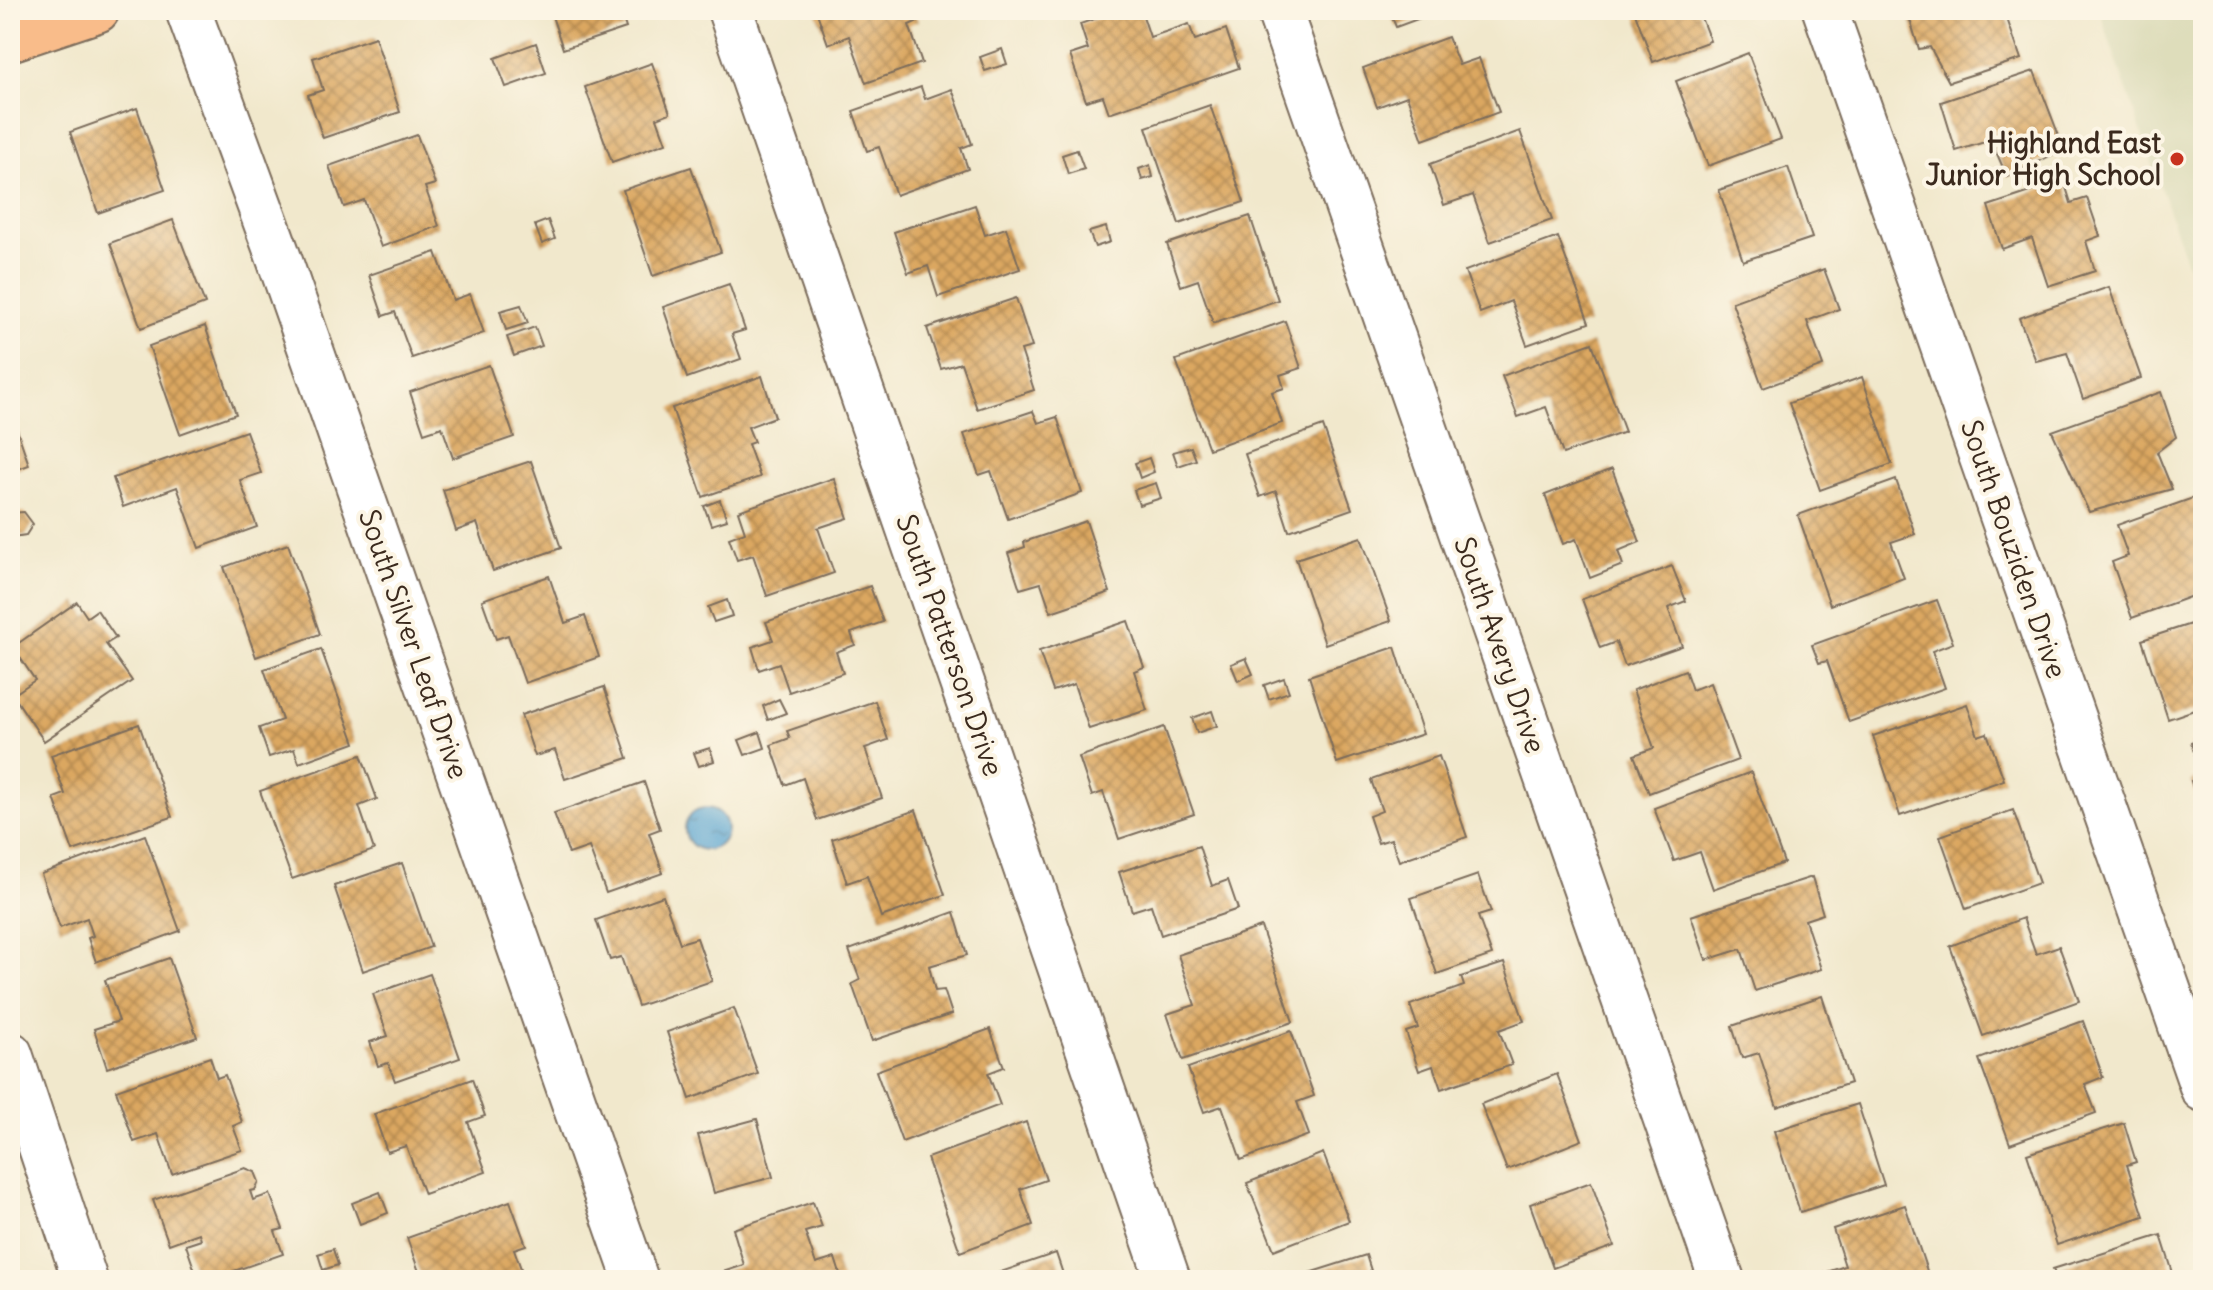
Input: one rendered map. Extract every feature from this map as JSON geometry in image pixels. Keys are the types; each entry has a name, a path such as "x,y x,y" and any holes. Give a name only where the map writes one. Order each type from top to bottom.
{"main road":[{"path":"10,39 85,12"}],"street":[{"name":"South Silver Leaf Drive","path":"188,10 276,250 636,1280"},
{"name":"South Patterson Drive","path":"730,10 1168,1280"},
{"name":"South Avery Drive","path":"1279,10 1722,1280"},
{"name":"South Bouziden Drive","path":"1825,10 2203,1089"},
{"path":"10,1054 84,1280"}],"shaded area":[{"name":"Highland East Junior High School","path":"2099,10 2203,10 2203,309"}],"water":[{"path":"706,808 721,814 727,829 721,844 706,850 691,844 685,829 691,814"}],"building":[{"path":"550,10 620,10 626,28 563,49"},
{"path":"816,10 914,10 918,21 909,25 922,63 866,83 849,36 828,44"},
{"path":"1120,10 1141,10 1150,37 1189,24 1195,40 1226,29 1239,68 1109,113 1103,96 1086,101 1070,55 1088,49 1080,24"},
{"path":"1389,10 1442,10 1396,27"},
{"path":"1634,10 1698,10 1710,41 1653,62"},
{"path":"1907,10 1990,10 1993,18 2005,13 2021,59 1949,82 1930,47 1919,49"},
{"path":"375,37 400,112 323,138 308,95 323,90 313,58"},
{"path":"1448,37 1459,65 1479,58 1499,112 1423,140 1407,96 1377,107 1363,68"},
{"path":"536,43 546,73 506,87 495,58"},
{"path":"1002,49 1007,64 985,71 980,57"},
{"path":"1748,53 1781,139 1708,166 1676,81"},
{"path":"652,63 670,113 657,118 666,143 612,162 585,87"},
{"path":"2034,71 2064,149 2007,177 1991,140 1956,151 1941,102"},
{"path":"921,87 925,99 952,89 972,144 961,148 968,169 896,195 879,147 867,151 853,111"},
{"path":"1210,105 1244,202 1179,224 1146,127"},
{"path":"137,108 165,190 98,213 70,132"},
{"path":"1520,131 1552,220 1490,242 1473,195 1444,205 1430,164"},
{"path":"417,135 435,184 425,187 439,226 381,247 364,200 344,207 329,166"},
{"path":"1077,150 1084,169 1068,174 1062,155"},
{"path":"1150,165 1153,177 1142,180 1139,169"},
{"path":"691,167 721,252 653,276 623,190"},
{"path":"1788,167 1812,238 1743,261 1719,190"},
{"path":"2064,181 2071,203 2087,198 2100,236 2086,241 2095,271 2048,286 2032,238 2002,249 1988,206"},
{"path":"975,205 985,235 1006,228 1020,269 938,297 928,266 908,273 894,232"},
{"path":"1250,216 1278,300 1213,323 1198,280 1181,286 1167,244"},
{"path":"173,220 205,304 141,328 110,243"},
{"path":"548,220 555,239 542,244 535,225"},
{"path":"1106,227 1110,242 1095,247 1089,232"},
{"path":"1558,237 1589,323 1527,345 1511,301 1480,313 1465,271"},
{"path":"436,252 453,300 470,294 484,333 412,358 395,312 383,316 369,275"},
{"path":"1824,269 1839,309 1807,321 1823,366 1763,388 1732,302"},
{"path":"729,284 745,330 732,334 741,359 687,378 663,307"},
{"path":"2109,287 2141,378 2083,399 2067,353 2036,361 2019,318"},
{"path":"1016,298 1032,347 1021,350 1034,390 977,409 961,363 941,369 927,328"},
{"path":"521,305 528,323 506,330 500,311"},
{"path":"1285,321 1301,368 1280,375 1284,388 1272,392 1282,423 1209,449 1176,360"},
{"path":"205,326 236,414 180,434 149,346"},
{"path":"535,327 542,346 514,356 507,337"},
{"path":"1592,343 1625,432 1563,454 1546,407 1518,417 1502,376"},
{"path":"489,365 514,437 453,458 442,427 424,433 410,392"},
{"path":"762,376 775,417 748,427 754,442 748,444 760,477 703,497 672,408"},
{"path":"1862,377 1892,464 1820,490 1789,403"},
{"path":"2161,392 2176,437 2157,452 2172,489 2089,512 2052,431"},
{"path":"1033,411 1038,423 1057,417 1082,493 1008,519 991,471 979,475 964,434"},
{"path":"14,421 29,465 10,472 10,423"},
{"path":"1323,426 1352,509 1289,531 1276,491 1260,497 1245,454"},
{"path":"246,431 261,473 240,480 257,527 199,548 177,487 123,507 113,478"},
{"path":"1191,447 1196,460 1178,466 1173,452"},
{"path":"1149,458 1154,472 1140,478 1135,463"},
{"path":"531,461 561,548 493,571 477,523 456,531 443,490"},
{"path":"1612,469 1640,542 1618,551 1623,565 1590,578 1576,539 1563,544 1545,495"},
{"path":"834,478 848,518 818,528 834,573 767,596 753,555 737,560 729,538 745,532 738,511"},
{"path":"1896,480 1915,534 1891,542 1904,578 1830,605 1798,515"},
{"path":"1156,483 1161,498 1139,505 1134,490"},
{"path":"2193,498 2203,526 2203,592 2132,618 2112,562 2128,556 2117,525"},
{"path":"720,500 727,520 711,525 704,506"},
{"path":"24,512 33,524 26,535 12,537 10,513"},
{"path":"1086,521 1110,592 1051,612 1041,583 1020,589 1008,553 1025,547 1024,542"},
{"path":"1361,537 1391,621 1325,644 1296,559"},
{"path":"288,544 320,634 256,657 224,567"},
{"path":"1672,566 1686,601 1668,608 1682,646 1625,666 1616,642 1600,648 1582,599"},
{"path":"549,576 565,623 585,616 599,657 525,683 508,635 496,639 482,600"},
{"path":"870,586 883,622 851,633 855,645 836,652 843,673 789,692 779,663 759,670 752,647 773,640 766,622"},
{"path":"727,600 732,616 714,622 708,607"},
{"path":"1937,600 1953,643 1932,651 1945,688 1849,722 1827,661 1819,663 1812,645"},
{"path":"77,602 87,617 97,610 116,638 106,644 132,681 44,741 13,695 35,680 13,647"},
{"path":"2203,620 2203,707 2168,719 2142,640"},
{"path":"1128,621 1144,667 1134,671 1147,710 1089,729 1074,684 1053,691 1039,651"},
{"path":"1395,647 1423,734 1337,763 1309,676"},
{"path":"321,649 355,743 299,763 294,749 269,757 259,728 282,720 264,669"},
{"path":"1246,658 1253,674 1238,681 1231,664"},
{"path":"1685,670 1692,690 1710,683 1738,760 1649,793 1634,755 1654,748 1633,690"},
{"path":"1284,678 1289,692 1269,699 1264,685"},
{"path":"604,687 628,758 565,779 555,750 535,756 521,715"},
{"path":"779,699 786,713 768,720 763,706"},
{"path":"875,701 888,740 865,748 882,798 817,820 803,778 785,785 771,745 790,738 787,731"},
{"path":"1967,704 1978,736 1987,733 2004,780 1900,816 1873,736"},
{"path":"1212,711 1217,726 1197,733 1192,718"},
{"path":"139,724 172,817 73,851 54,798 65,794 51,755"},
{"path":"1164,727 1194,814 1119,839 1103,792 1092,796 1079,757"},
{"path":"760,732 765,748 745,755 739,740"},
{"path":"2203,739 2203,777 2202,777 2191,743"},
{"path":"710,748 714,761 699,766 694,753"},
{"path":"361,755 377,799 359,806 374,850 292,879 260,791"},
{"path":"1439,756 1467,837 1399,861 1391,839 1378,843 1369,816 1382,811 1371,780"},
{"path":"1751,772 1784,863 1713,889 1700,852 1674,861 1654,808"},
{"path":"2203,777 2203,818 2202,818 2191,781"},
{"path":"644,782 660,829 649,833 663,873 606,893 589,847 569,854 554,813"},
{"path":"916,810 945,895 881,917 867,876 847,883 832,839"},
{"path":"2013,810 2039,883 1966,909 1940,836"},
{"path":"145,835 180,931 96,962 88,938 93,936 87,918 60,928 41,874"},
{"path":"1199,846 1212,886 1228,880 1238,909 1161,935 1151,905 1132,911 1119,872"},
{"path":"402,863 431,947 363,971 334,886"},
{"path":"1478,875 1491,912 1478,916 1492,955 1437,974 1411,898"},
{"path":"1812,877 1823,914 1805,920 1821,969 1755,991 1741,949 1706,960 1691,916"},
{"path":"663,896 680,943 697,938 712,981 638,1006 621,957 610,960 596,920"},
{"path":"954,912 967,955 929,966 935,991 944,990 952,1014 872,1041 852,984 860,980 849,950"},
{"path":"2023,918 2036,954 2059,946 2079,1001 1983,1036 1950,946"},
{"path":"1261,927 1293,1022 1183,1060 1167,1014 1195,1005 1178,955"},
{"path":"169,958 197,1037 107,1068 94,1029 119,1021 105,980"},
{"path":"1504,963 1524,1021 1499,1030 1512,1065 1441,1089 1433,1066 1419,1071 1406,1032 1418,1028 1410,1005 1464,986 1461,977"},
{"path":"430,974 460,1058 395,1081 388,1063 378,1066 370,1042 388,1036 373,994"},
{"path":"1822,996 1850,1083 1777,1107 1759,1053 1742,1058 1732,1026"},
{"path":"734,1008 758,1074 690,1099 667,1032"},
{"path":"2083,1021 2103,1077 2085,1084 2096,1113 2010,1144 1979,1059"},
{"path":"990,1029 1004,1067 988,1073 1000,1105 902,1142 876,1071"},
{"path":"1291,1031 1314,1096 1297,1102 1309,1135 1241,1160 1222,1106 1204,1112 1188,1068"},
{"path":"210,1057 217,1078 225,1075 242,1122 233,1126 242,1150 172,1174 158,1134 134,1142 116,1090"},
{"path":"1557,1074 1582,1140 1507,1170 1481,1104"},
{"path":"472,1079 485,1116 468,1122 486,1172 424,1194 406,1146 387,1152 374,1114"},
{"path":"1858,1104 1884,1185 1800,1212 1774,1131"},
{"path":"757,1119 773,1177 714,1193 698,1135"},
{"path":"1026,1122 1046,1180 1020,1189 1033,1225 960,1252 927,1158"},
{"path":"2124,1123 2136,1162 2127,1165 2144,1216 2057,1245 2027,1154"},
{"path":"1323,1153 1349,1221 1274,1250 1247,1183"},
{"path":"245,1168 255,1172 259,1182 255,1190 250,1191 253,1200 270,1194 283,1229 275,1231 283,1254 208,1280 198,1280 186,1245 201,1240 199,1233 169,1244 153,1200"},
{"path":"1591,1182 1614,1246 1553,1268 1530,1204"},
{"path":"380,1192 388,1213 360,1224 352,1203"},
{"path":"510,1201 526,1245 514,1249 525,1280 422,1280 407,1238"},
{"path":"813,1202 822,1227 805,1232 816,1264 835,1258 842,1280 722,1280 720,1273 744,1265 733,1229"},
{"path":"1905,1205 1930,1280 1820,1280 1818,1275 1845,1266 1833,1229"},
{"path":"2161,1235 2174,1276 2161,1280 2057,1280 2053,1269"},
{"path":"333,1249 338,1265 323,1270 318,1254"},
{"path":"1056,1253 1065,1280 987,1280 986,1277"},
{"path":"1366,1255 1374,1280 1290,1280 1290,1279"}],"place":[{"name":"Highland East Junior High School","path":"2177,159"}]}
